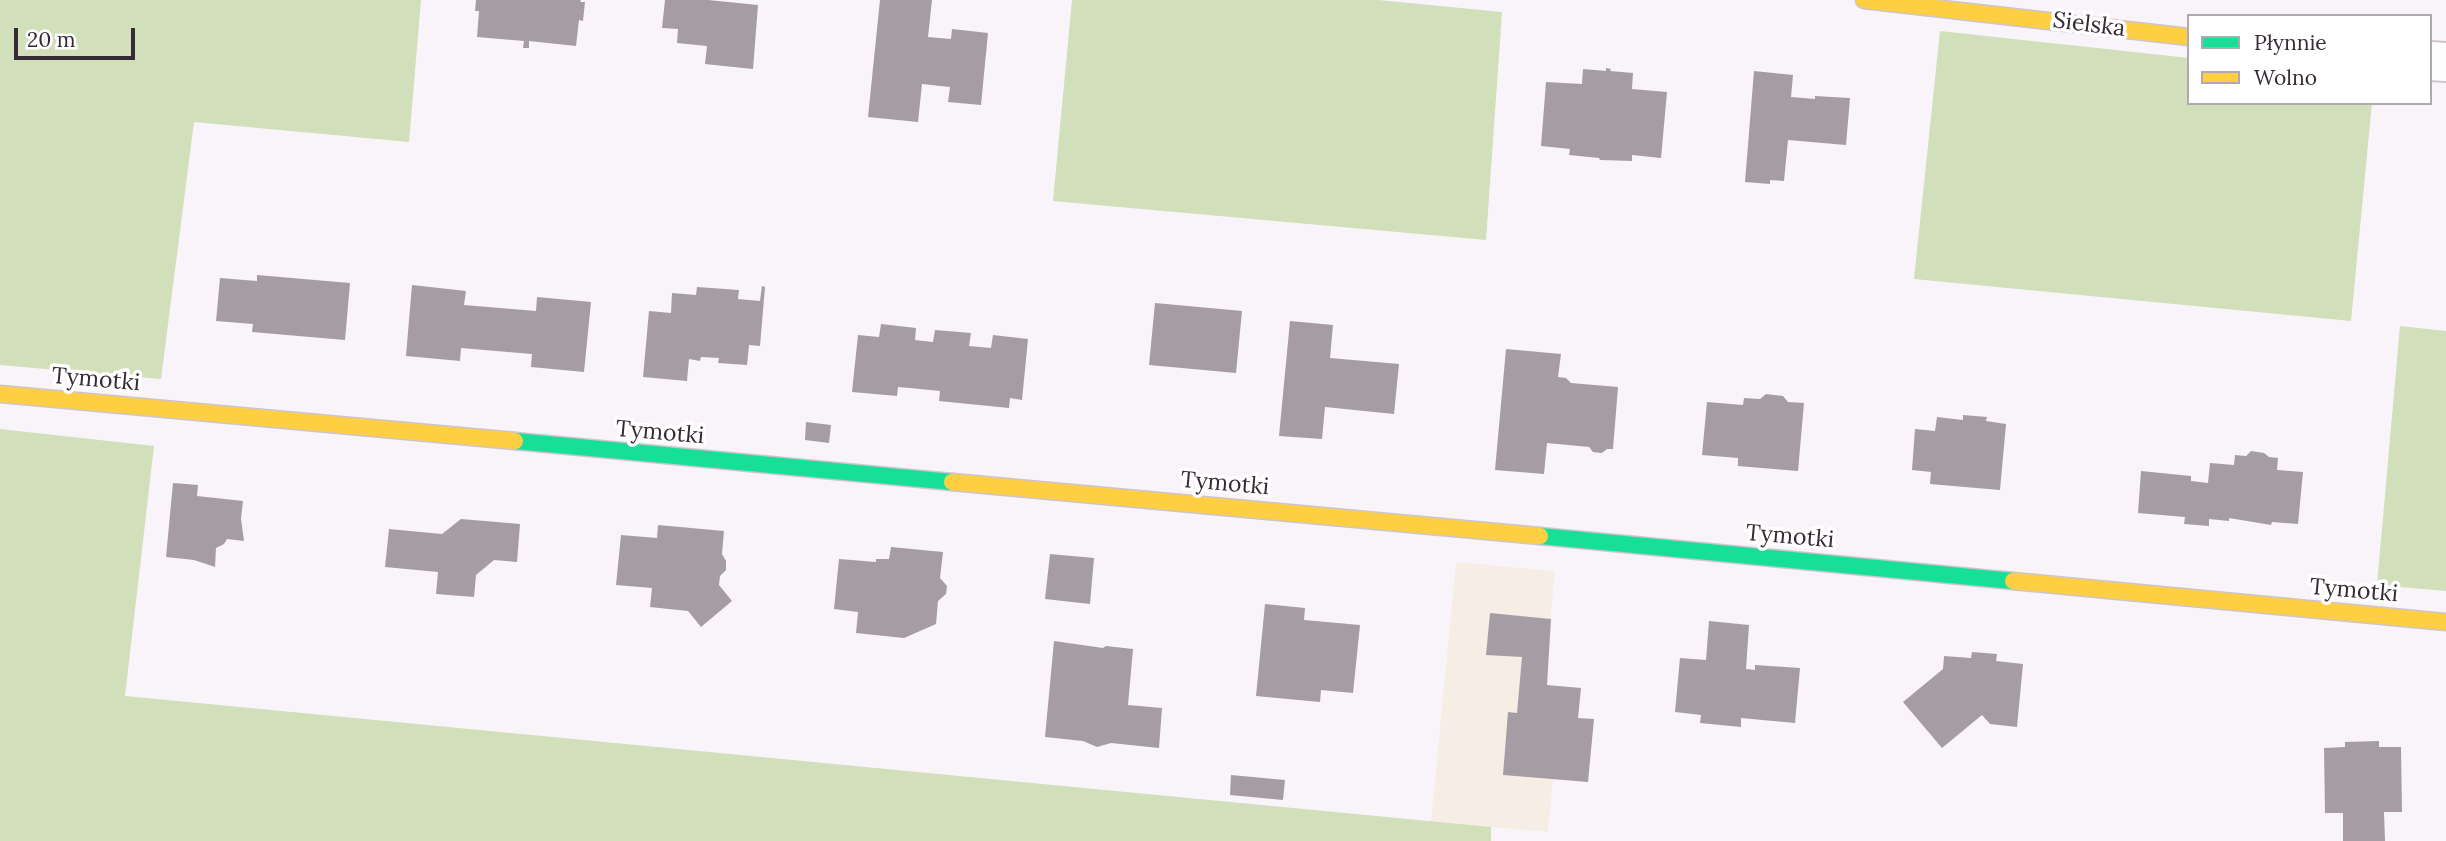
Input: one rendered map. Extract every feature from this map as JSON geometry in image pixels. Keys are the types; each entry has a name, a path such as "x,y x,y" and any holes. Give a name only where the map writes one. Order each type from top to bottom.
{"street":[{"name":"Sielska","path":"1864,0 2187,37"},
{"name":"Tymotki","path":"0,394 2446,622"}],"shaded area":[{"path":"1456,562 1555,571 1547,655 1547,685 1517,713 1503,775 1553,779 1548,832 1431,822"}],"green space":[{"path":"0,0 421,0 409,142 194,122 161,379 0,365"},
{"path":"1072,0 1378,0 1502,12 1486,240 1053,201"},
{"path":"1940,31 2187,58 2187,105 2372,105 2351,321 1914,279"},
{"path":"2400,326 2446,331 2446,591 2377,585"},
{"path":"0,429 154,446 125,696 1491,827 1491,841 0,841"}],"building":[{"path":"476,0 581,0 580,2 585,2 583,21 579,20 576,46 529,41 529,48 523,48 524,41 477,37 479,11 475,11"},
{"path":"665,0 708,0 758,5 753,69 705,64 707,46 677,43 678,29 662,28"},
{"path":"880,0 932,0 928,37 951,39 952,29 988,33 981,105 948,102 950,87 922,84 918,122 868,117"},
{"path":"1606,68 1611,69 1610,71 1633,73 1632,89 1667,92 1661,158 1632,155 1632,161 1600,160 1569,155 1570,149 1541,146 1546,82 1582,84 1583,69 1606,71"},
{"path":"1754,71 1793,75 1791,97 1850,98 1846,145 1788,140 1784,181 1770,180 1770,184 1745,182"},
{"path":"257,275 350,283 345,340 252,332 253,324 216,321 220,278 257,281"},
{"path":"412,285 466,291 464,305 536,311 537,297 591,302 584,372 531,367 532,354 461,348 460,361 406,356"},
{"path":"762,286 765,287 760,346 749,345 747,365 718,363 719,358 701,357 700,361 689,359 687,381 643,377 649,311 671,313 672,293 696,295 697,287 739,290 738,299 760,301"},
{"path":"1155,303 1242,311 1236,373 1149,365"},
{"path":"1290,321 1333,325 1330,358 1399,364 1394,414 1325,407 1322,439 1279,436"},
{"path":"881,324 916,328 915,340 933,342 935,330 971,333 969,346 991,348 993,335 1028,339 1022,400 1010,398 1009,408 939,401 940,391 898,387 897,396 852,392 858,335 879,337"},
{"path":"1506,349 1561,354 1558,377 1566,378 1571,383 1618,387 1613,449 1602,453 1593,452 1589,447 1547,443 1544,474 1495,470"},
{"path":"1766,394 1783,396 1788,402 1804,403 1798,471 1738,466 1738,458 1702,455 1707,402 1743,405 1744,398 1760,399"},
{"path":"1963,415 1987,417 1986,421 2006,424 2000,490 1930,484 1931,472 1912,470 1915,429 1935,431 1937,417 1963,420"},
{"path":"806,422 831,425 829,443 805,440"},
{"path":"2251,451 2278,458 2277,470 2303,472 2298,524 2272,522 2271,525 2229,518 2229,521 2209,519 2209,526 2184,524 2185,517 2138,513 2141,471 2191,476 2191,481 2208,483 2210,463 2234,465 2235,455 2246,456"},
{"path":"173,483 198,485 197,496 243,501 241,519 244,541 227,539 216,548 215,567 194,560 166,557"},
{"path":"461,519 520,524 517,562 494,560 476,575 474,597 436,594 438,572 385,567 389,529 442,534"},
{"path":"658,525 724,531 722,554 726,561 726,570 720,576 719,585 732,601 701,627 688,611 650,607 652,588 616,585 621,535 657,538"},
{"path":"891,547 943,552 940,578 947,586 946,594 938,601 936,624 904,638 856,633 858,612 834,609 839,559 876,562 876,559 889,559"},
{"path":"1050,554 1094,558 1090,604 1045,599"},
{"path":"1265,604 1305,608 1304,620 1360,625 1353,693 1321,690 1320,702 1256,696"},
{"path":"1490,613 1551,619 1547,685 1581,688 1578,718 1594,719 1588,782 1503,775 1508,712 1517,713 1522,657 1486,655"},
{"path":"1709,621 1749,625 1746,669 1755,670 1755,665 1800,668 1795,723 1741,718 1741,727 1700,723 1701,715 1675,712 1680,658 1706,660"},
{"path":"1054,641 1133,649 1128,705 1162,708 1159,748 1111,743 1097,747 1083,741 1045,737"},
{"path":"1972,652 1997,654 1996,661 2023,664 2017,727 1990,724 1982,715 1942,748 1903,702 1943,669 1944,656 1971,658"},
{"path":"2379,741 2379,747 2401,747 2402,812 2384,812 2385,841 2343,841 2343,813 2325,813 2324,748 2345,747 2345,742"},
{"path":"1231,775 1285,780 1283,800 1230,795"}],"traffic: fast":[{"path":"515,441 952,482"},
{"path":"1540,536 2013,581"}],"traffic: slow":[{"path":"1864,0 2187,37"},
{"path":"0,394 515,441"},
{"path":"952,482 1540,536"},
{"path":"2013,581 2446,622"}]}
